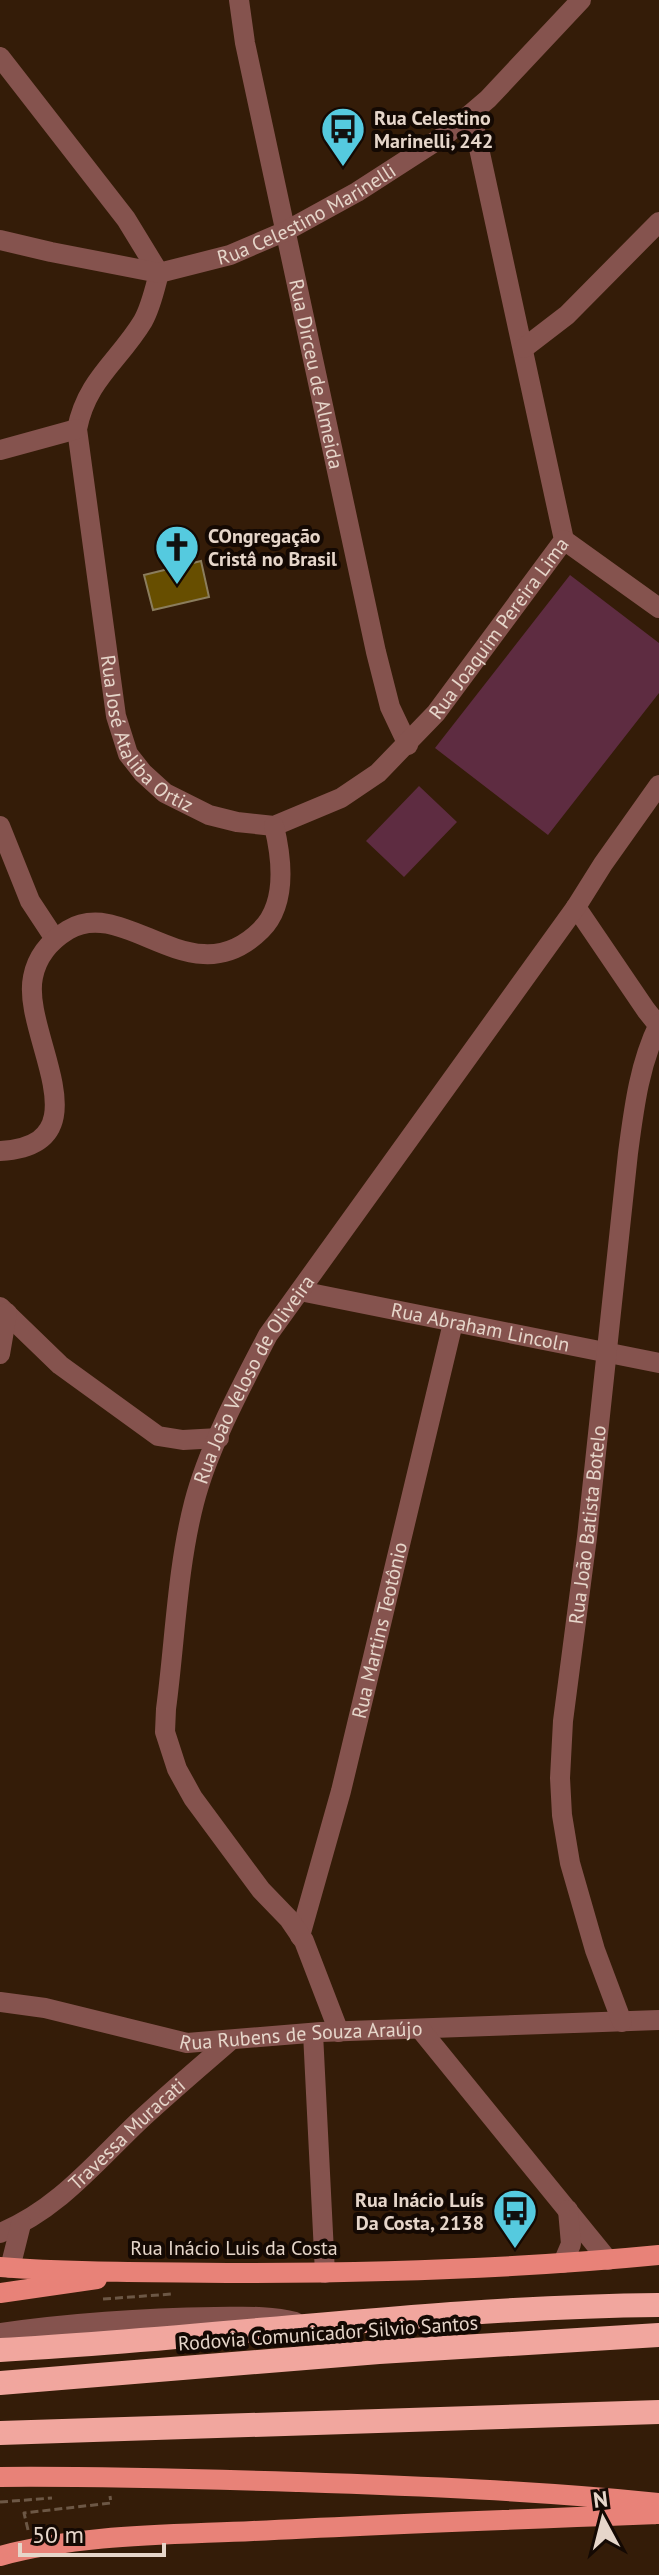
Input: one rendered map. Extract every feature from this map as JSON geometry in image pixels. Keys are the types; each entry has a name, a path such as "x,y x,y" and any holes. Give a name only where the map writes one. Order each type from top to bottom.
{"highway":[{"path":"0,2350 412,2316 581,2306 659,2305"},
{"name":"Rodovia Comunicador Silvio Santos","path":"0,2383 379,2352 659,2335"},
{"path":"0,2433 659,2412"}],"main road":[{"name":"Rua Inácio Luis da Costa","path":"5,2268 325,2273 563,2263 659,2255"},
{"path":"0,2293 82,2283 124,2272"},
{"path":"0,2477 107,2476 384,2485 659,2503"},
{"path":"0,2556 32,2547 95,2540 363,2525 659,2514"}],"street":[{"name":"Rua Dirceu de Almeida","path":"239,0 245,43 376,652 390,707 408,745"},
{"name":"Rua Celestino Marinelli","path":"159,273 230,255 286,231 377,180 472,116 581,0"},
{"path":"0,57 123,215 159,273"},
{"name":"Rua Joaquim Pereira Lima","path":"274,826 341,798 378,773 408,745 436,713 564,540 472,116"},
{"path":"524,348 567,315 659,222"},
{"path":"0,240 159,273"},
{"name":"Rua José Ataliba Ortiz","path":"159,273 144,319 92,388 77,429 116,716 128,754 165,793 209,815 274,826"},
{"path":"0,450 77,429"},
{"path":"564,540 659,608"},
{"name":"Rua João Veloso de Oliveira","path":"339,2032 300,1936 289,1919 261,1890 193,1798 177,1769 165,1732 185,1549 194,1502 219,1438 268,1335 576,907 659,785"},
{"path":"0,826 30,901 55,939"},
{"path":"0,1151 19,1150 41,1139 54,1121 56,1100 36,1018 32,979 41,955 55,939 72,927 98,923 119,926 170,946 204,955 227,952 250,941 271,920 281,884 280,848 274,826"},
{"path":"576,907 646,1010 659,1024"},
{"name":"Rua João Batista Botelo","path":"622,2022 595,1950 570,1863 560,1778 563,1721 587,1537 636,1089 659,1024"},
{"name":"Rua Abraham Lincoln","path":"300,1291 659,1363"},
{"path":"3,1310 60,1365 158,1436 183,1440 219,1438"},
{"path":"0,1354 3,1310"},
{"name":"Rua Martins Teotônio","path":"300,1936 341,1791 453,1323"},
{"name":"Rua Rubens de Souza Araújo","path":"0,2002 45,2008 173,2042 420,2029 608,2260"},
{"path":"420,2029 659,2020"},
{"path":"313,2033 325,2273"},
{"name":"Travessa Muracati","path":"0,2233 21,2224 70,2190 138,2122 231,2040"},
{"path":"563,2263 571,2244 568,2210"},
{"path":"5,2268 21,2224"},
{"path":"0,2333 93,2322 183,2317 276,2317 306,2326"}],"path":[{"path":"24,2513 111,2503 110,2494"},
{"path":"0,2502 63,2497"}],"shaded area":[{"path":"570,575 659,643 659,693 548,835 435,748"},
{"path":"419,786 457,822 404,877 366,841"}],"building":[{"name":"COngregação Cristâ no Brasil","path":"201,561 209,597 153,610 144,575"}],"place":[{"name":"Rua Celestino Marinelli, 242","path":"343,168"},
{"name":"COngregação Cristâ no Brasil","path":"177,586"},
{"name":"Rua Inácio Luís Da Costa, 2138","path":"515,2250"}]}
